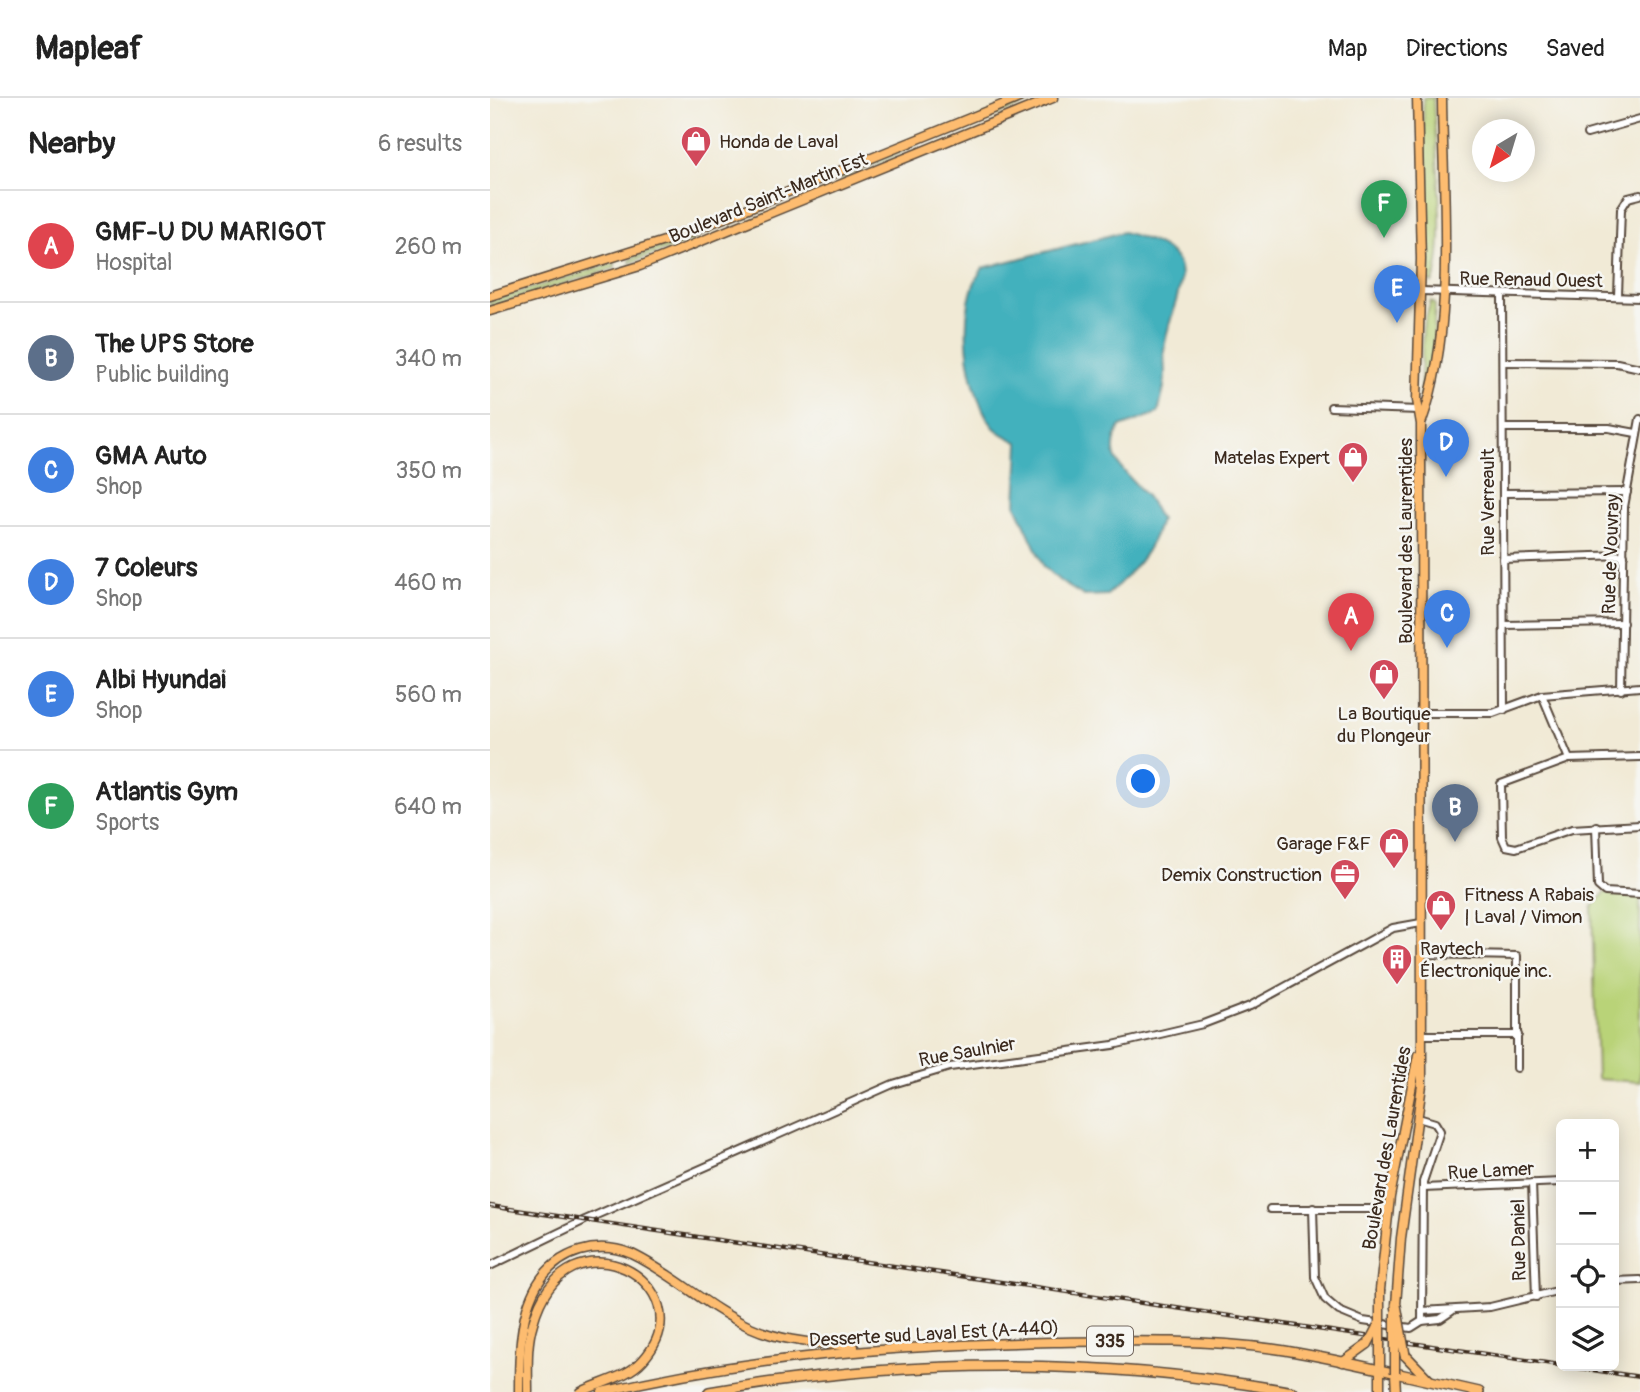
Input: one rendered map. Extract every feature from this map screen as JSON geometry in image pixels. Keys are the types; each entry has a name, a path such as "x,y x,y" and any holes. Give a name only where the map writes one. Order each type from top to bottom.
{"highway":[{"path":"1396,1305 1405,1355 1414,1373"},
{"path":"709,1392 862,1372 1014,1366 1161,1374 1293,1392"},
{"path":"1395,1373 1414,1373 1430,1381 1479,1392"}],"main road":[{"name":"Boulevard Saint-Martin Est","path":"490,296 615,258 697,229 1019,98"},
{"name":"Boulevard Saint-Martin Est","path":"490,311 630,269 1053,98"},
{"name":"Boulevard des Laurentides","path":"1396,1392 1396,1305 1402,1224 1422,1085 1422,410 1417,98"},
{"name":"Boulevard des Laurentides","path":"1422,410 1436,363 1443,293 1442,98"},
{"name":"Boulevard des Laurentides","path":"1380,1392 1378,1325 1388,1209 1422,1035"},
{"path":"519,1392 521,1330 534,1292 556,1263 588,1249 618,1249 637,1257 733,1318 763,1333 794,1341 871,1349"},
{"path":"528,1392 531,1329 546,1293 559,1278 575,1267 595,1261 614,1262 638,1274 654,1294 659,1317 656,1338 648,1354 635,1367 581,1392"},
{"path":"1343,1362 1364,1348 1378,1325"},
{"name":"Desserte sud Laval Est (A-440)","path":"603,1392 738,1365 871,1349 999,1343 1185,1342 1275,1349 1395,1373"}],"street":[{"path":"1587,134 1640,119"},
{"path":"1618,296 1621,209 1628,198 1640,195"},
{"name":"Rue Renaud Ouest","path":"1421,291 1640,298"},
{"name":"Rue Verreault","path":"1502,295 1503,710"},
{"path":"1503,362 1617,363 1640,368"},
{"path":"1331,407 1422,410"},
{"name":"Rue de Vouvray","path":"1621,690 1627,492 1640,419"},
{"path":"1503,428 1609,428 1636,433"},
{"path":"1504,493 1627,492"},
{"path":"1503,559 1624,555"},
{"path":"1504,625 1623,623"},
{"path":"1420,713 1487,713 1503,710 1542,695 1640,687"},
{"path":"1542,695 1569,759"},
{"path":"1640,757 1569,759 1501,784 1502,837 1506,846 1516,848 1572,830 1595,826 1640,825"},
{"path":"1595,826 1598,886 1605,892 1640,894"},
{"name":"Rue Saulnier","path":"490,1266 564,1230 893,1084 950,1067 1113,1045 1203,1024 1250,1006 1393,928 1421,923"},
{"path":"1422,954 1517,956 1517,1068"},
{"path":"1422,1035 1518,1035"},
{"name":"Boulevard des Laurentides","path":"1418,1118 1435,1123 1440,1131 1423,1188 1422,1321"},
{"name":"Rue Lamer","path":"1423,1188 1556,1182"},
{"name":"Rue Daniel","path":"1532,1183 1536,1297"},
{"path":"1313,1208 1315,1277 1329,1303 1344,1315 1363,1321 1414,1328 1422,1321 1436,1321 1452,1311"},
{"path":"1270,1209 1388,1209"},
{"path":"1619,1281 1640,1280"},
{"path":"1422,1311 1452,1311 1556,1291"}],"green space":[{"path":"1029,98 1040,98 952,133 953,129"},
{"path":"1423,98 1433,98 1439,194 1439,248 1437,269 1432,283 1428,280"},
{"path":"918,143 893,158 840,180 838,178"},
{"path":"716,225 690,241 630,263 630,259"},
{"path":"615,263 615,268 490,306 490,301"},
{"path":"1431,301 1435,304 1433,354 1424,398 1420,398 1423,328"},
{"path":"1605,892 1640,893 1640,1082 1597,1079 1592,908"}],"water":[{"path":"1123,232 1167,250 1177,260 1181,272 1165,342 1165,380 1158,413 1120,427 1114,449 1119,465 1147,498 1160,520 1146,552 1124,579 1107,595 1084,596 1061,582 1044,567 1016,505 1019,443 994,428 976,391 967,346 969,302 974,283 983,268"}],"railway":[{"path":"490,1206 1640,1377"}],"place":[{"name":"Honda de Laval","path":"696,168"},
{"name":"Atlantis Gym","path":"1384,238"},
{"name":"Albi Hyundai","path":"1397,323"},
{"name":"7 Coleurs","path":"1446,477"},
{"name":"Matelas Expert","path":"1353,484"},
{"name":"GMA Auto","path":"1447,648"},
{"name":"GMF-U DU MARIGOT","path":"1351,651"},
{"name":"La Boutique du Plongeur","path":"1384,701"},
{"name":"The UPS Store","path":"1455,842"},
{"name":"Garage F&F","path":"1394,870"},
{"name":"Demix Construction","path":"1345,901"},
{"name":"Fitness A Rabais | Laval / Vimon","path":"1441,932"},
{"name":"Raytech Électronique inc.","path":"1397,986"}]}
